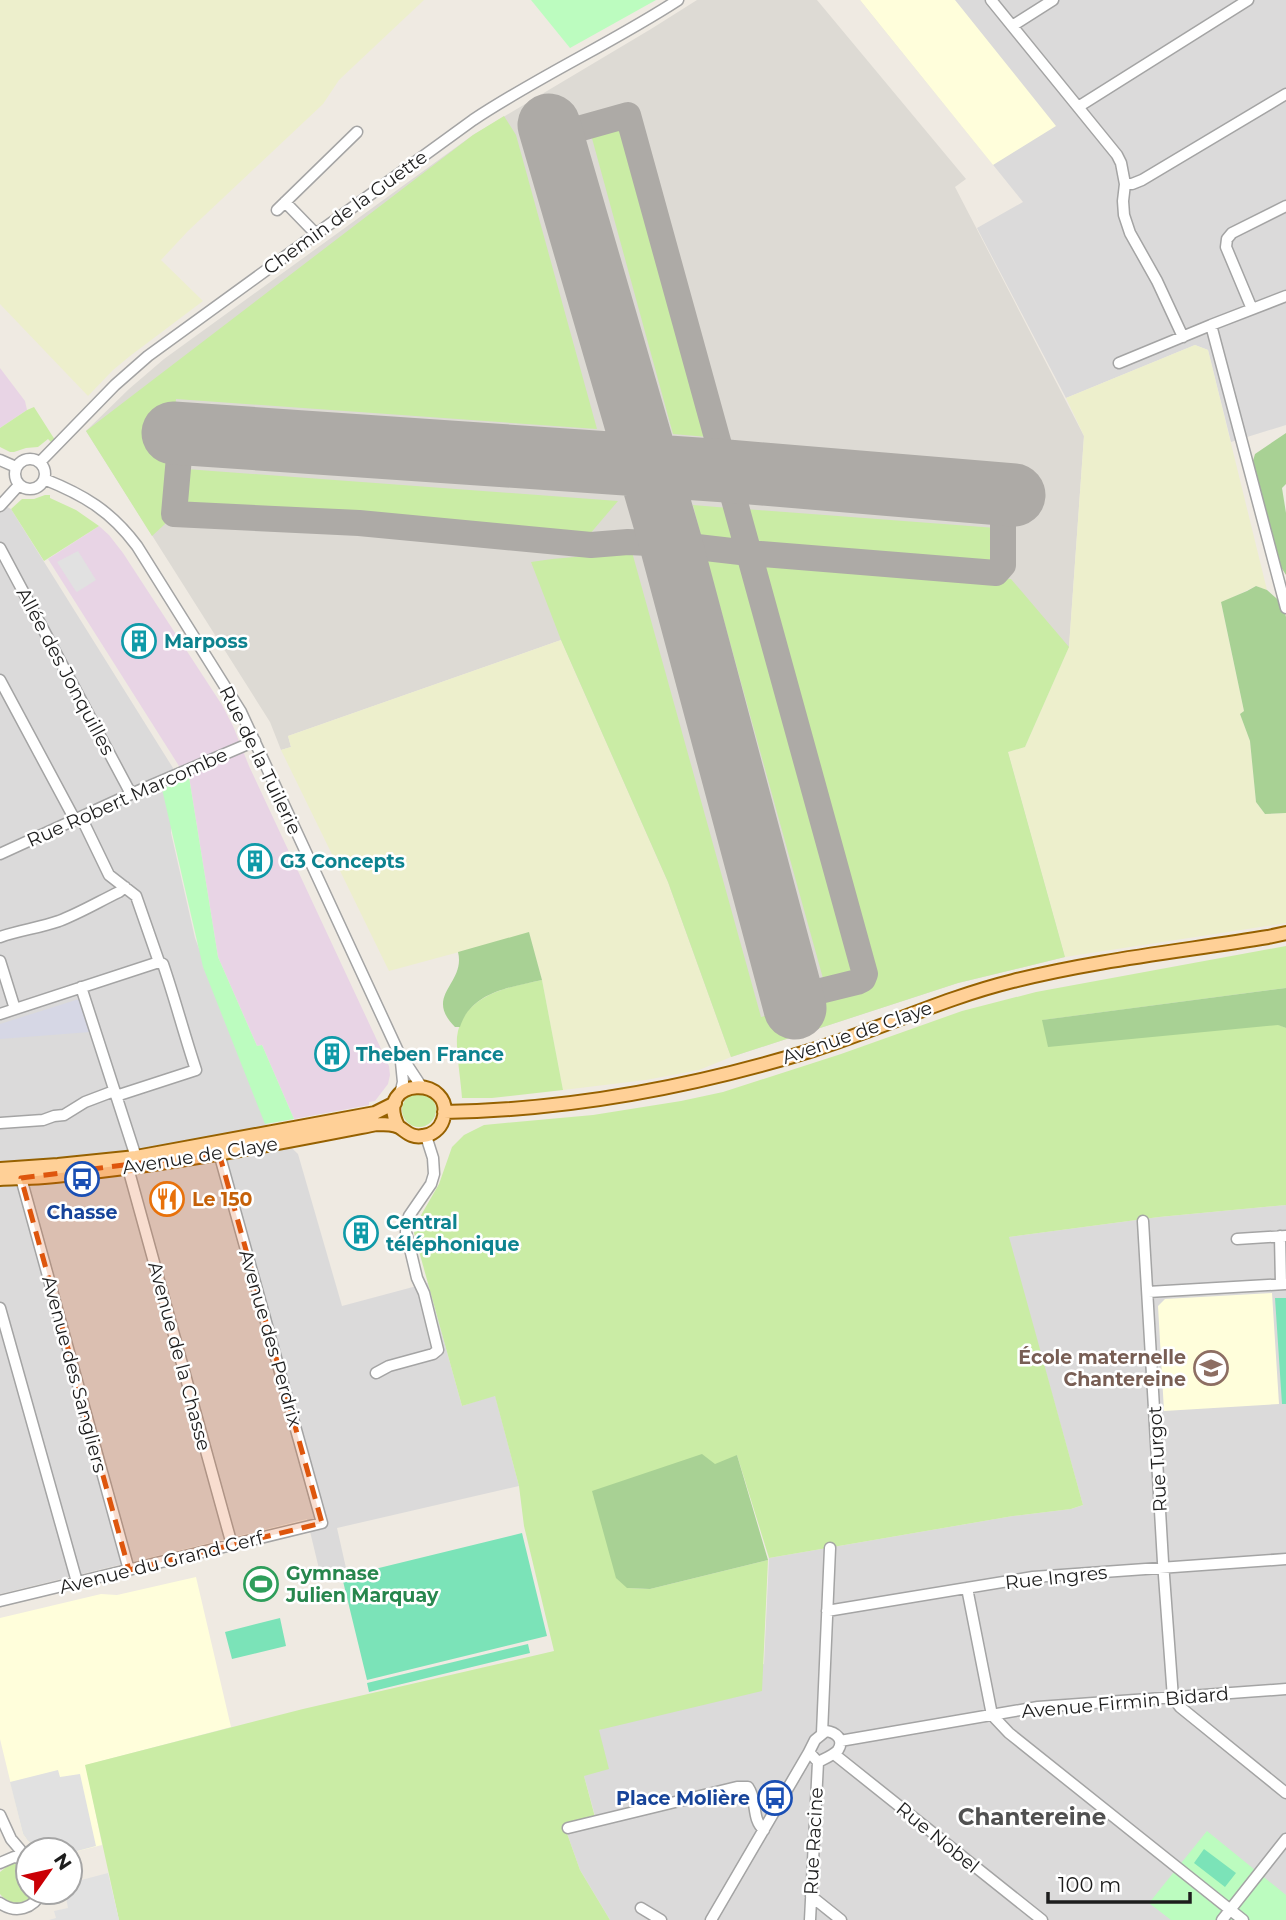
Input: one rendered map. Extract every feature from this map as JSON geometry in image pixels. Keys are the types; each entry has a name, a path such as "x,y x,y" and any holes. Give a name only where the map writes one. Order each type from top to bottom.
{"main road":[{"name":"Avenue de Claye","path":"444,1112 578,1102 686,1084 815,1049 950,1000 1013,981 1098,964 1286,935"},
{"name":"Avenue de Claye","path":"0,1180 62,1176 375,1113 406,1089 421,1086"},
{"path":"421,1086 440,1097 444,1112 437,1129 426,1136"},
{"path":"397,1098 393,1111 398,1126"},
{"name":"Avenue de Claye","path":"0,1169 132,1162 219,1153 377,1124 398,1126 411,1135 426,1136"}],"street":[{"name":"Chemin de la Guette","path":"40,462 115,385 148,356 316,234 498,104 678,0"},
{"path":"991,0 1121,163 1125,184 1124,215 1130,233 1157,281 1183,337"},
{"path":"1012,26 1054,0"},
{"path":"1078,107 1248,0"},
{"path":"1125,184 1142,180 1286,94"},
{"path":"277,210 357,132"},
{"path":"285,202 316,234"},
{"path":"1252,309 1226,247 1227,239 1232,233 1286,206"},
{"path":"1119,363 1286,296"},
{"path":"1211,325 1286,608"},
{"path":"27,458 40,462 45,470 42,484 33,489 19,485 15,476 16,467 27,458"},
{"path":"0,460 16,467"},
{"name":"Rue de la Tuilerie","path":"44,480 79,495 118,523 234,699 398,1051 421,1086"},
{"path":"0,506 19,485"},
{"name":"Allée des Jonquilles","path":"0,548 131,794"},
{"path":"0,680 108,875 138,899 159,962 163,964 167,974 196,1070 85,1102 64,1115 43,1120 0,1123"},
{"name":"Rue Robert Marcombe","path":"0,855 131,794 255,741"},
{"path":"0,937 24,929 36,929 62,919 120,892 125,887"},
{"path":"0,961 15,1009"},
{"path":"0,1014 159,962"},
{"name":"Avenue de la Chasse","path":"81,987 115,1093 232,1545"},
{"name":"Rue de la Tuilerie","path":"397,1098 404,1075 398,1051"},
{"path":"376,1373 389,1366 433,1354 439,1346 405,1232 410,1216 434,1174 433,1158 426,1136"},
{"name":"Avenue des Perdrix","path":"219,1153 323,1522"},
{"name":"Avenue des Sangliers","path":"21,1178 129,1570"},
{"name":"Rue Turgot","path":"1143,1221 1173,1698"},
{"path":"1148,1292 1284,1284 1283,1236 1237,1239"},
{"path":"0,1308 77,1582"},
{"name":"Avenue du Grand Cerf","path":"0,1601 323,1522"},
{"path":"822,1733 830,1548"},
{"name":"Rue Ingres","path":"827,1611 1033,1577 1286,1559"},
{"path":"967,1588 992,1715 1009,1732 1243,1920"},
{"name":"Avenue Firmin Bidard","path":"841,1741 1038,1707 1286,1689"},
{"path":"1173,1698 1180,1707 1286,1793"},
{"path":"711,1920 794,1779 814,1758 834,1754 839,1748 841,1741 834,1732 822,1733 815,1740 814,1758"},
{"name":"Rue Nobel","path":"834,1754 1042,1920"},
{"name":"Rue Racine","path":"810,1920 814,1758"},
{"path":"568,1828 737,1787 748,1787 752,1794 755,1817 764,1830"},
{"path":"0,1815 14,1843"},
{"path":"1222,1920 1286,1839"},
{"path":"811,1896 841,1920"},
{"path":"2,1905 23,1909 31,1906"},
{"path":"2,1905 9,1920"},
{"path":"27,1920 31,1906"},
{"path":"641,1908 661,1920"}],"highlighted area":[{"path":"219,1153 322,1523 129,1570 21,1178"}],"shaded area":[{"path":"0,0 424,0 339,80 323,104 188,231 161,260 203,301 113,370 88,396 0,304"},
{"path":"697,0 817,0 966,179 955,187 1084,436 1069,647 1008,752 1065,957 958,983 731,1057 561,640 288,736 291,747 281,750 270,722 86,431 164,359 473,135"},
{"path":"860,0 1286,0 1286,425 1231,442 1208,350 1195,345 1066,398 977,228 1023,202"},
{"path":"860,0 955,0 1056,126 993,165"},
{"path":"1195,345 1208,350 1267,590 1256,586 1221,603 1244,711 1240,714 1250,741 1256,802 1265,814 1286,813 1286,923 1065,957 1008,752 1025,747 1069,647 1084,436 1066,398"},
{"path":"0,368 25,401 27,410 0,428"},
{"path":"0,503 11,509 173,768 171,833 195,938 266,1123 298,1154 342,1306 428,1283 462,1406 495,1395 519,1486 337,1528 346,1568 320,1573 307,1519 0,1594"},
{"path":"99,526 123,553 233,726 249,766 389,1066 388,1084 369,1105 294,1119 262,1045 257,1046 218,957 189,777 179,766 48,559"},
{"path":"78,551 96,580 77,592 57,562"},
{"path":"561,640 668,882 731,1057 699,1070 646,1080 563,1090 542,980 529,933 389,971 281,750 291,747 288,736"},
{"path":"79,999 90,1032 0,1039 0,1024"},
{"path":"1286,1205 1286,1920 610,1920 580,1870 564,1825 595,1816 584,1776 599,1730 764,1664 769,1558 1083,1505 1008,1237 1159,1217"},
{"path":"1272,1293 1279,1404 1164,1411 1158,1306 1165,1299"},
{"path":"196,1577 231,1727 86,1765 102,1845 84,1850 84,1836 24,1836 0,1739 0,1618 101,1594 117,1595"},
{"path":"58,1770 60,1777 80,1774 96,1846 84,1849 84,1836 24,1836 10,1782"},
{"path":"108,1873 119,1920 49,1920 56,1918 54,1911 68,1906 84,1906 84,1879"}],"green space":[{"path":"531,0 656,0 570,48"},
{"path":"504,116 516,135 597,429 176,399 165,524 152,536 86,431 473,135"},
{"path":"622,123 708,437 673,434 590,131"},
{"path":"34,407 55,440 52,443 48,439 38,447 14,452 0,447 0,428"},
{"path":"1286,433 1286,484 1282,488 1286,513 1286,575 1279,564 1252,464 1255,454"},
{"path":"186,469 618,501 589,535 184,505"},
{"path":"50,495 50,498 76,510 99,526 44,561 11,509 22,499"},
{"path":"693,505 729,508 739,546 702,541"},
{"path":"745,509 996,528 995,563 756,547"},
{"path":"632,552 761,1017 870,985 873,967 757,561 1011,579 1069,647 1025,747 1008,752 1065,957 958,983 731,1057 668,882 561,640 531,562"},
{"path":"706,556 743,560 857,972 824,982"},
{"path":"1256,586 1267,590 1283,604 1286,617 1286,813 1265,814 1256,802 1250,741 1240,714 1244,711 1221,602"},
{"path":"189,777 218,957 257,1046 262,1045 294,1119 265,1124 203,967 162,789"},
{"path":"529,932 542,980 494,993 473,1006 460,1027 455,1027 446,1016 443,1006 459,963 458,952"},
{"path":"1286,946 1286,988 1043,1020 1279,1025 1286,1028 1286,1205 1159,1217 1009,1237 1083,1505 769,1558 737,1455 627,1588 650,1589 768,1560 762,1691 599,1730 609,1769 584,1776 595,1817 564,1825 580,1870 610,1920 119,1920 85,1765 303,1709 554,1651 524,1526 519,1486 495,1396 462,1406 414,1233 439,1184 452,1147 464,1135 484,1125 593,1115 723,1092 962,1011 1036,992"},
{"path":"542,980 563,1090 492,1098 462,1098 457,1037 468,1011 489,995"},
{"path":"1286,988 1286,1028 1278,1025 1048,1047 1042,1020"},
{"path":"419,1093 431,1098 436,1110 431,1122 419,1127 407,1122 402,1110 407,1098"},
{"path":"1275,1298 1286,1298 1286,1404 1282,1404"},
{"path":"702,1454 715,1464 737,1455 768,1560 650,1589 627,1588 616,1578 592,1491"},
{"path":"522,1533 547,1636 367,1680 342,1577"},
{"path":"280,1618 286,1646 232,1659 225,1632"},
{"path":"528,1644 530,1653 369,1692 367,1683"},
{"path":"1207,1831 1286,1895 1286,1920 1171,1920 1149,1903"},
{"path":"1204,1849 1236,1873 1225,1887 1194,1863"},
{"path":"14,1863 14,1903 0,1894 0,1872"}],"taxiway":[{"path":"553,136 628,115 865,974 863,979 857,982 792,998"},
{"path":"181,434 174,514 359,523 591,545 628,542 671,544 996,573 1003,565 1003,494"}],"runway":[{"path":"549,125 671,544 795,1008"},
{"path":"173,433 727,471 1014,495"}],"place":[{"name":"Marposs","path":"139,641"},
{"name":"G3 Concepts","path":"255,861"},
{"name":"Theben France","path":"332,1054"},
{"name":"Chasse","path":"82,1179"},
{"name":"Le 150","path":"167,1199"},
{"name":"Central téléphonique","path":"361,1233"},
{"name":"École maternelle Chantereine","path":"1211,1368"},
{"name":"Gymnase Julien Marquay","path":"261,1584"},
{"name":"Place Molière","path":"775,1798"}],"district":[{"name":"Chantereine","path":"1032,1817"}]}
